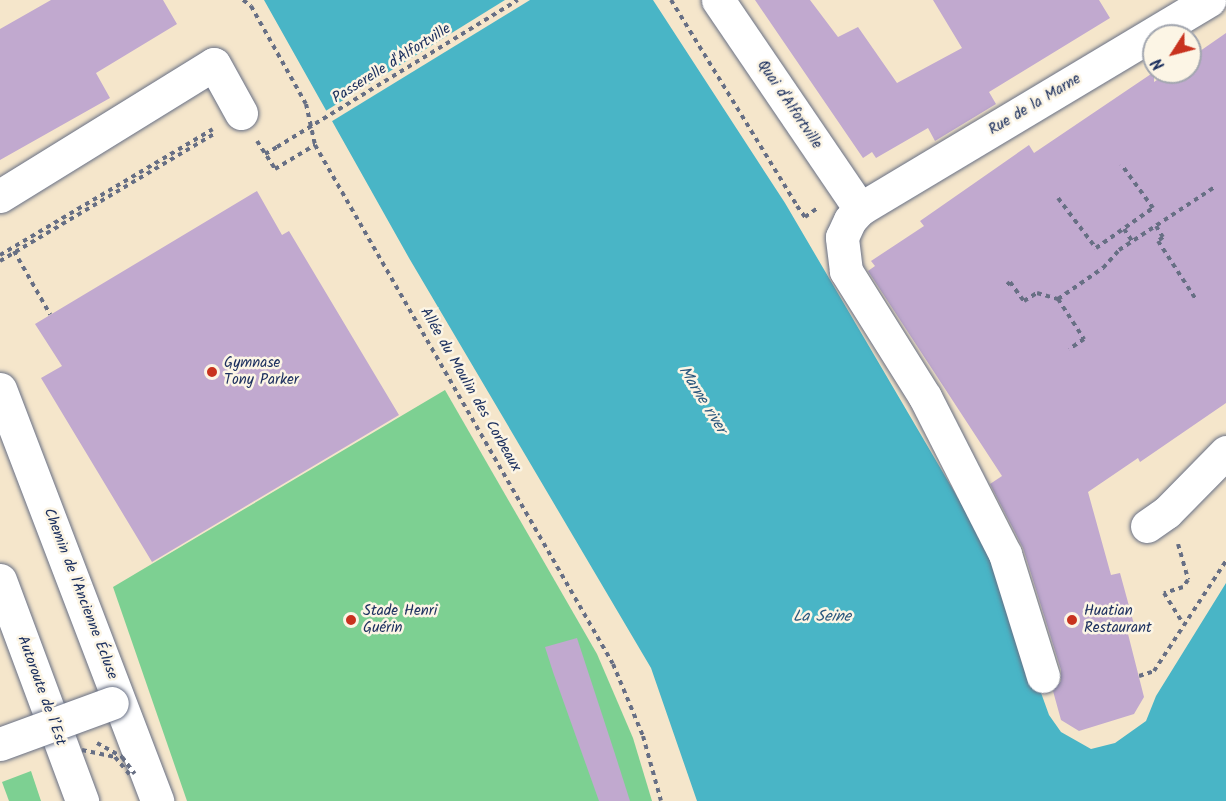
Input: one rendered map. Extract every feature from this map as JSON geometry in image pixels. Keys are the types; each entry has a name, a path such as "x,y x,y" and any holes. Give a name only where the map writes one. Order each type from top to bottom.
{"main road":[{"name":"Quai d'Alfortville","path":"718,0 860,209"},
{"name":"Rue de la Marne","path":"860,209 1209,0"},
{"path":"0,196 208,56 232,121"},
{"path":"860,209 850,220 842,237 846,271 925,397 1005,555 1043,676"},
{"name":"Chemin de l'Ancienne Écluse","path":"0,389 116,702 157,801"},
{"path":"1147,526 1167,512 1226,452"},
{"name":"Autoroute de l’Est","path":"0,580 82,801"},
{"path":"0,744 116,702"}],"path":[{"name":"Allée du Moulin des Corbeaux","path":"243,0 251,6 306,104 315,145 613,664 643,736 661,801"},
{"name":"Passerelle d'Alfortville","path":"315,145 275,170 265,154 518,0"},
{"path":"670,0 797,206"},
{"path":"0,261 14,250 232,121"},
{"path":"0,255 14,250 232,121"},
{"path":"1058,198 1093,249 1153,208 1120,164"},
{"path":"1058,299 1103,268 1110,257 1132,241 1213,188"},
{"path":"1154,227 1163,237 1158,241 1196,298"},
{"path":"1124,229 1132,241"},
{"path":"14,250 50,314"},
{"path":"1006,285 1010,282 1024,301 1037,293 1058,299 1084,339 1069,349"},
{"path":"1139,676 1154,671 1182,623 1226,561"},
{"path":"1182,623 1164,593 1184,587 1188,580 1186,566"},
{"path":"71,754 82,750 104,752 115,758 131,776"}],"green space":[{"name":"Stade Henri Guérin","path":"445,390 597,654 633,738 652,801 187,801 113,587"},
{"path":"31,771 41,801 9,801 2,782"}],"water":[{"name":"La Seine","path":"264,0 653,0 785,203 992,556 1049,715 1061,732 1091,749 1115,743 1146,721 1156,696 1226,583 1226,801 697,801 651,668 409,258"}],"pier":[{"path":"505,0 530,0 329,123 324,112"}],"building":[{"path":"51,0 163,0 177,24 96,73 110,98 0,160 0,29"},
{"path":"755,0 810,0 838,37 858,27 897,83 962,48 933,0 1099,0 1110,18 989,92 996,104 935,141 928,128 876,158 872,152 863,158"},
{"path":"1226,33 1226,403 1140,462 1138,458 1088,492 1111,575 1120,573 1135,628 1127,630 1144,697 1134,714 1079,731 1061,720 1053,691 1061,681 1061,670 1023,548 990,484 1002,476 868,271 875,266 871,261 924,226 920,221 1029,145 1034,153 1142,80 1142,84 1202,84 1202,50"},
{"name":"Gymnase Tony Parker","path":"257,191 282,235 289,231 399,415 152,562 41,378 62,366 35,324"},
{"path":"577,638 630,801 599,801 553,672 545,647"}],"place":[{"name":"Gymnase Tony Parker","path":"212,372"},
{"name":"Stade Henri Guérin","path":"351,620"},
{"name":"Huatian Restaurant","path":"1072,620"}],"water label":[{"name":"Marne river","path":"702,400"}]}
